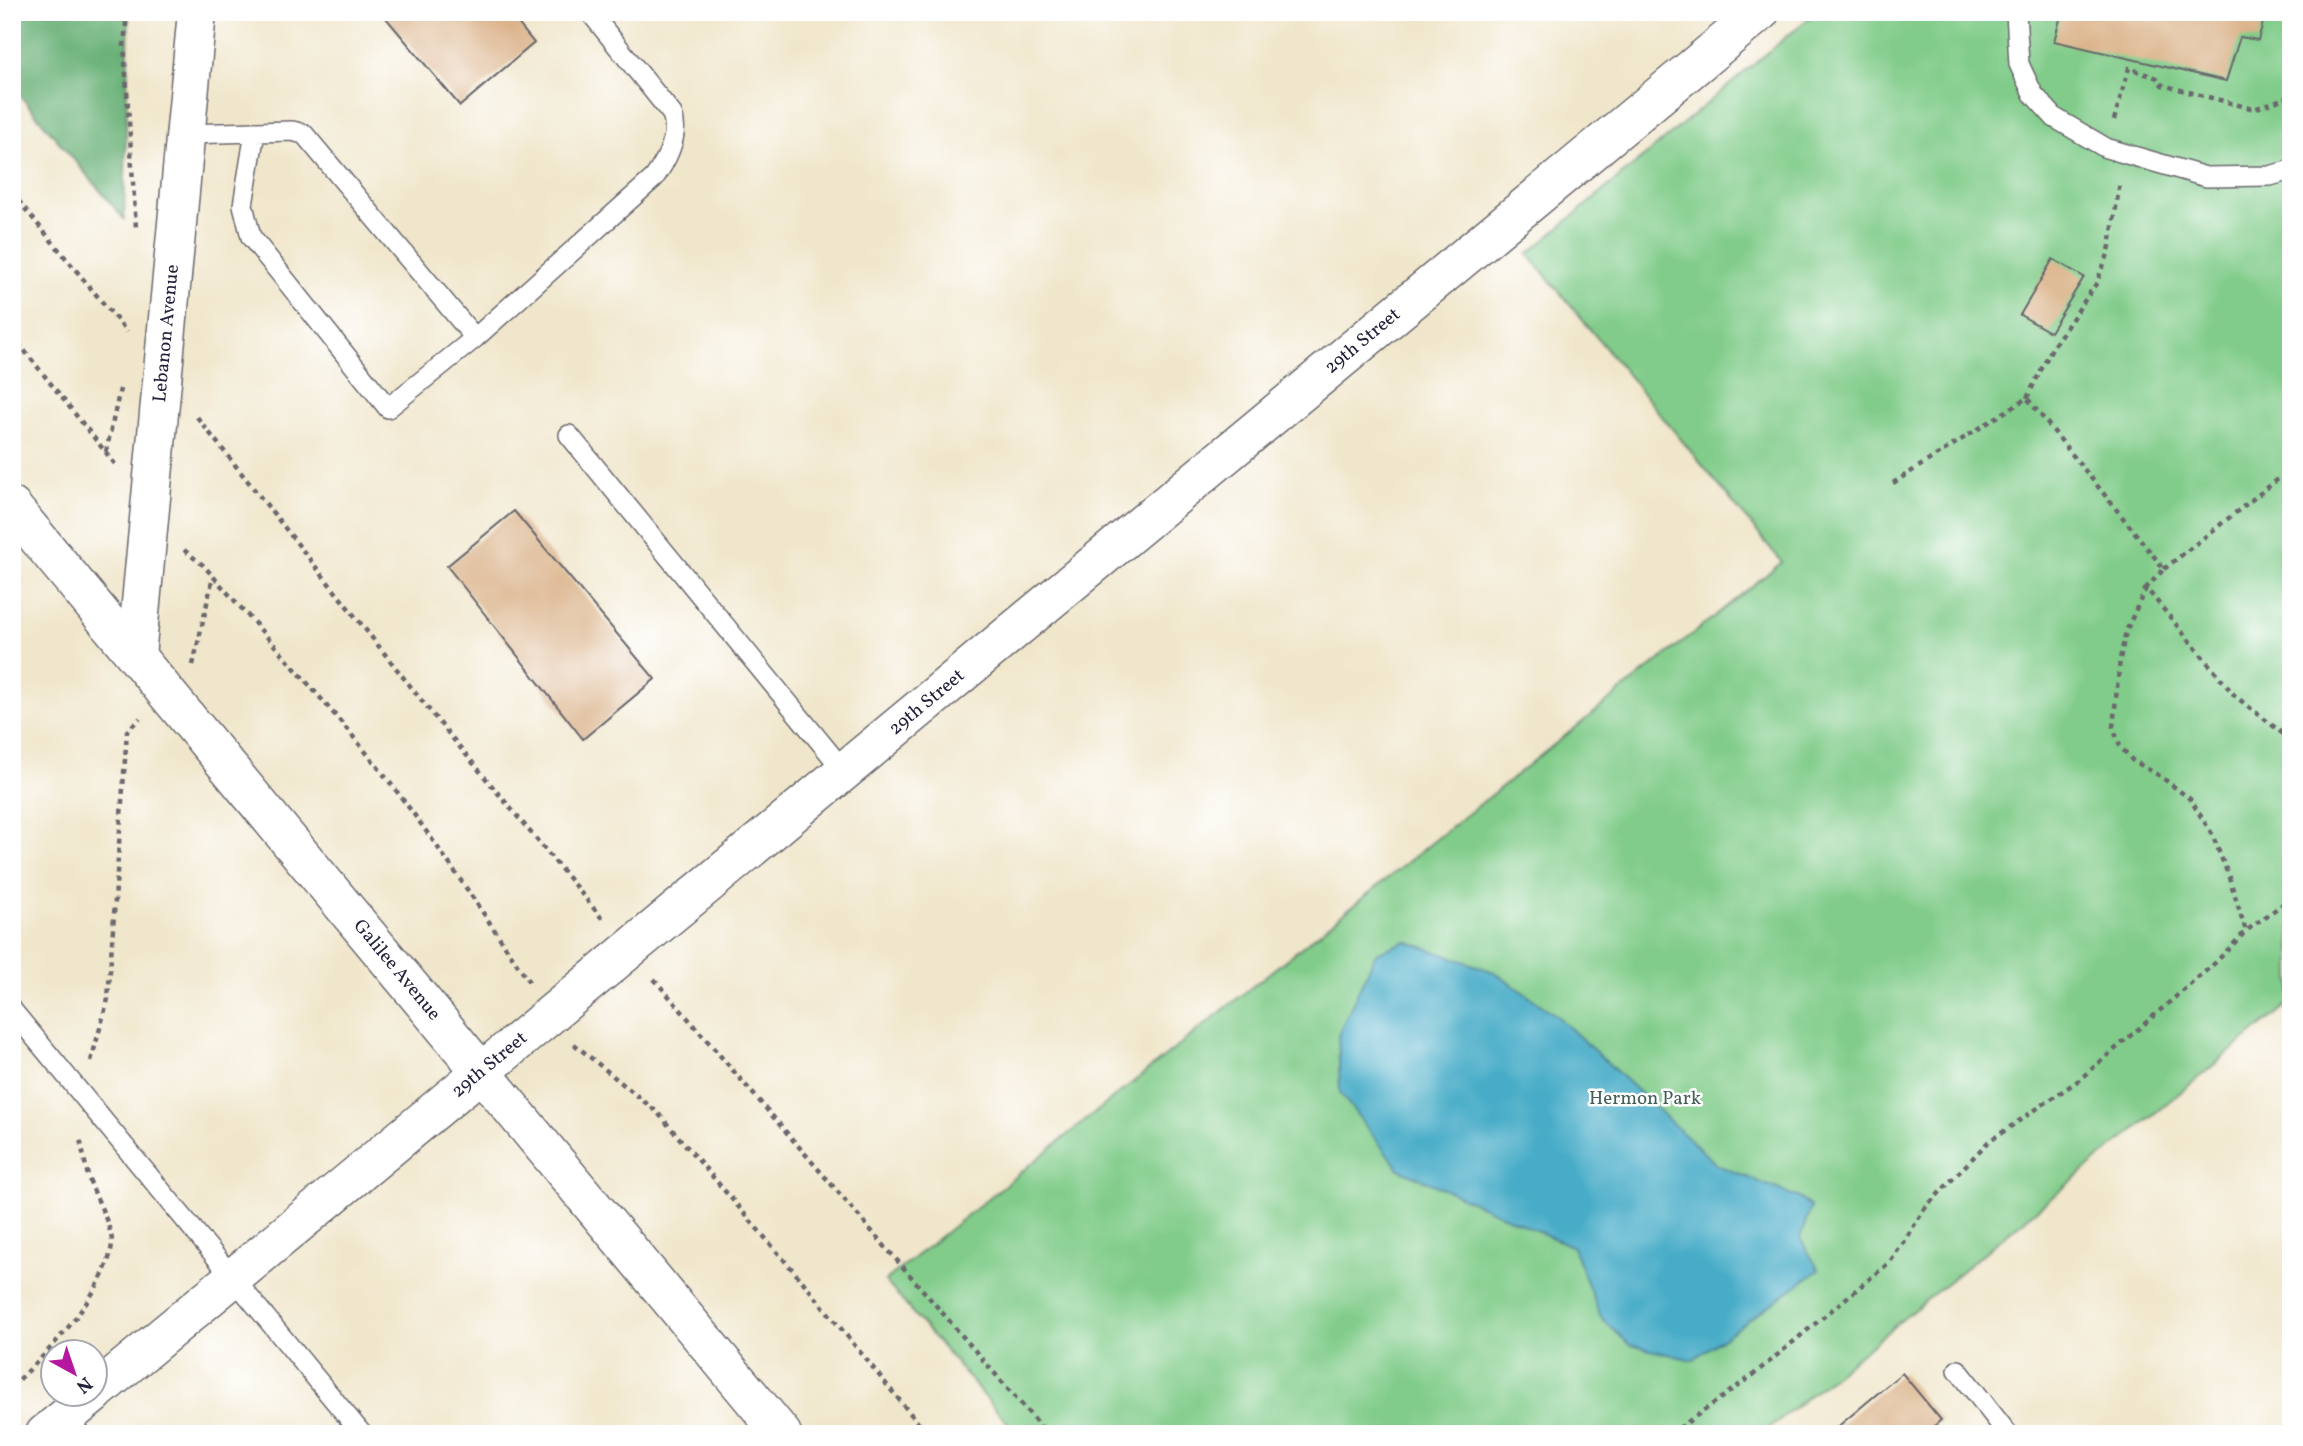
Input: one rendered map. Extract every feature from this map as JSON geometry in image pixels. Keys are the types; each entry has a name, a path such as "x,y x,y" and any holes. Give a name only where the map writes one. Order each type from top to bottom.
{"street":[{"name":"Lebanon Avenue","path":"136,656 197,12"},
{"name":"29th Street","path":"108,1382 1760,12"},
{"name":"Galilee Avenue","path":"12,507 782,1434"},
{"name":"29th Street","path":"46,1434 76,1408"}],"lane":[{"path":"255,132 243,205 251,237 388,408 475,338 654,178 668,158 675,122 672,114 590,12"},
{"path":"2016,12 2019,64 2033,94 2055,118 2115,150 2206,177 2270,176 2291,170"},
{"path":"186,134 292,131 304,134 475,338"},
{"path":"569,435 844,771"},
{"path":"12,1010 362,1434"},
{"path":"1958,1370 2008,1434"}],"path":[{"path":"127,12 124,44 136,236"},
{"path":"1893,484 2027,398 2052,348 2096,284 2109,252 2115,150 2129,68 2157,78 2162,85 2254,109 2291,96"},
{"path":"12,192 130,336 132,323"},
{"path":"12,335 120,470"},
{"path":"106,453 121,382"},
{"path":"2027,398 2164,569"},
{"path":"198,419 434,716 606,923"},
{"path":"2246,931 2212,834 2190,799 2160,776 2132,760 2120,746 2113,727 2120,659 2126,631 2146,588 2164,569 2291,469"},
{"path":"184,549 213,577 324,701 398,793 479,906 533,989"},
{"path":"189,670 194,665 213,577"},
{"path":"2146,588 2235,695 2291,740"},
{"path":"12,1386 35,1366 76,1317 105,1271 112,1240 88,1176 80,1137 83,1096 108,999 127,731 146,711"},
{"path":"1671,1434 1753,1375 1890,1262 1926,1207 1988,1142 2079,1080 2215,963 2246,931 2291,898"},
{"path":"647,970 1047,1434"},
{"path":"573,1044 657,1112 795,1272 927,1434"}],"green space":[{"path":"12,12 129,12 124,219 12,86"},
{"name":"Hermon Park","path":"1816,12 2291,12 2291,1002 1762,1434 1017,1434 885,1281 1782,562 1528,254"}],"water":[{"path":"1406,941 1494,972 1557,1016 1717,1165 1797,1197 1811,1207 1800,1238 1819,1270 1692,1360 1630,1345 1601,1318 1573,1247 1399,1169 1340,1093 1338,1035 1376,953"}],"building":[{"path":"381,12 509,12 534,43 460,106"},
{"path":"2062,12 2266,12 2258,40 2240,37 2226,81 2054,41"},
{"path":"2053,259 2084,277 2050,332 2020,315"},
{"path":"514,511 655,679 583,739 447,566"},
{"path":"1902,1373 1941,1420 1925,1434 1829,1434"}]}
